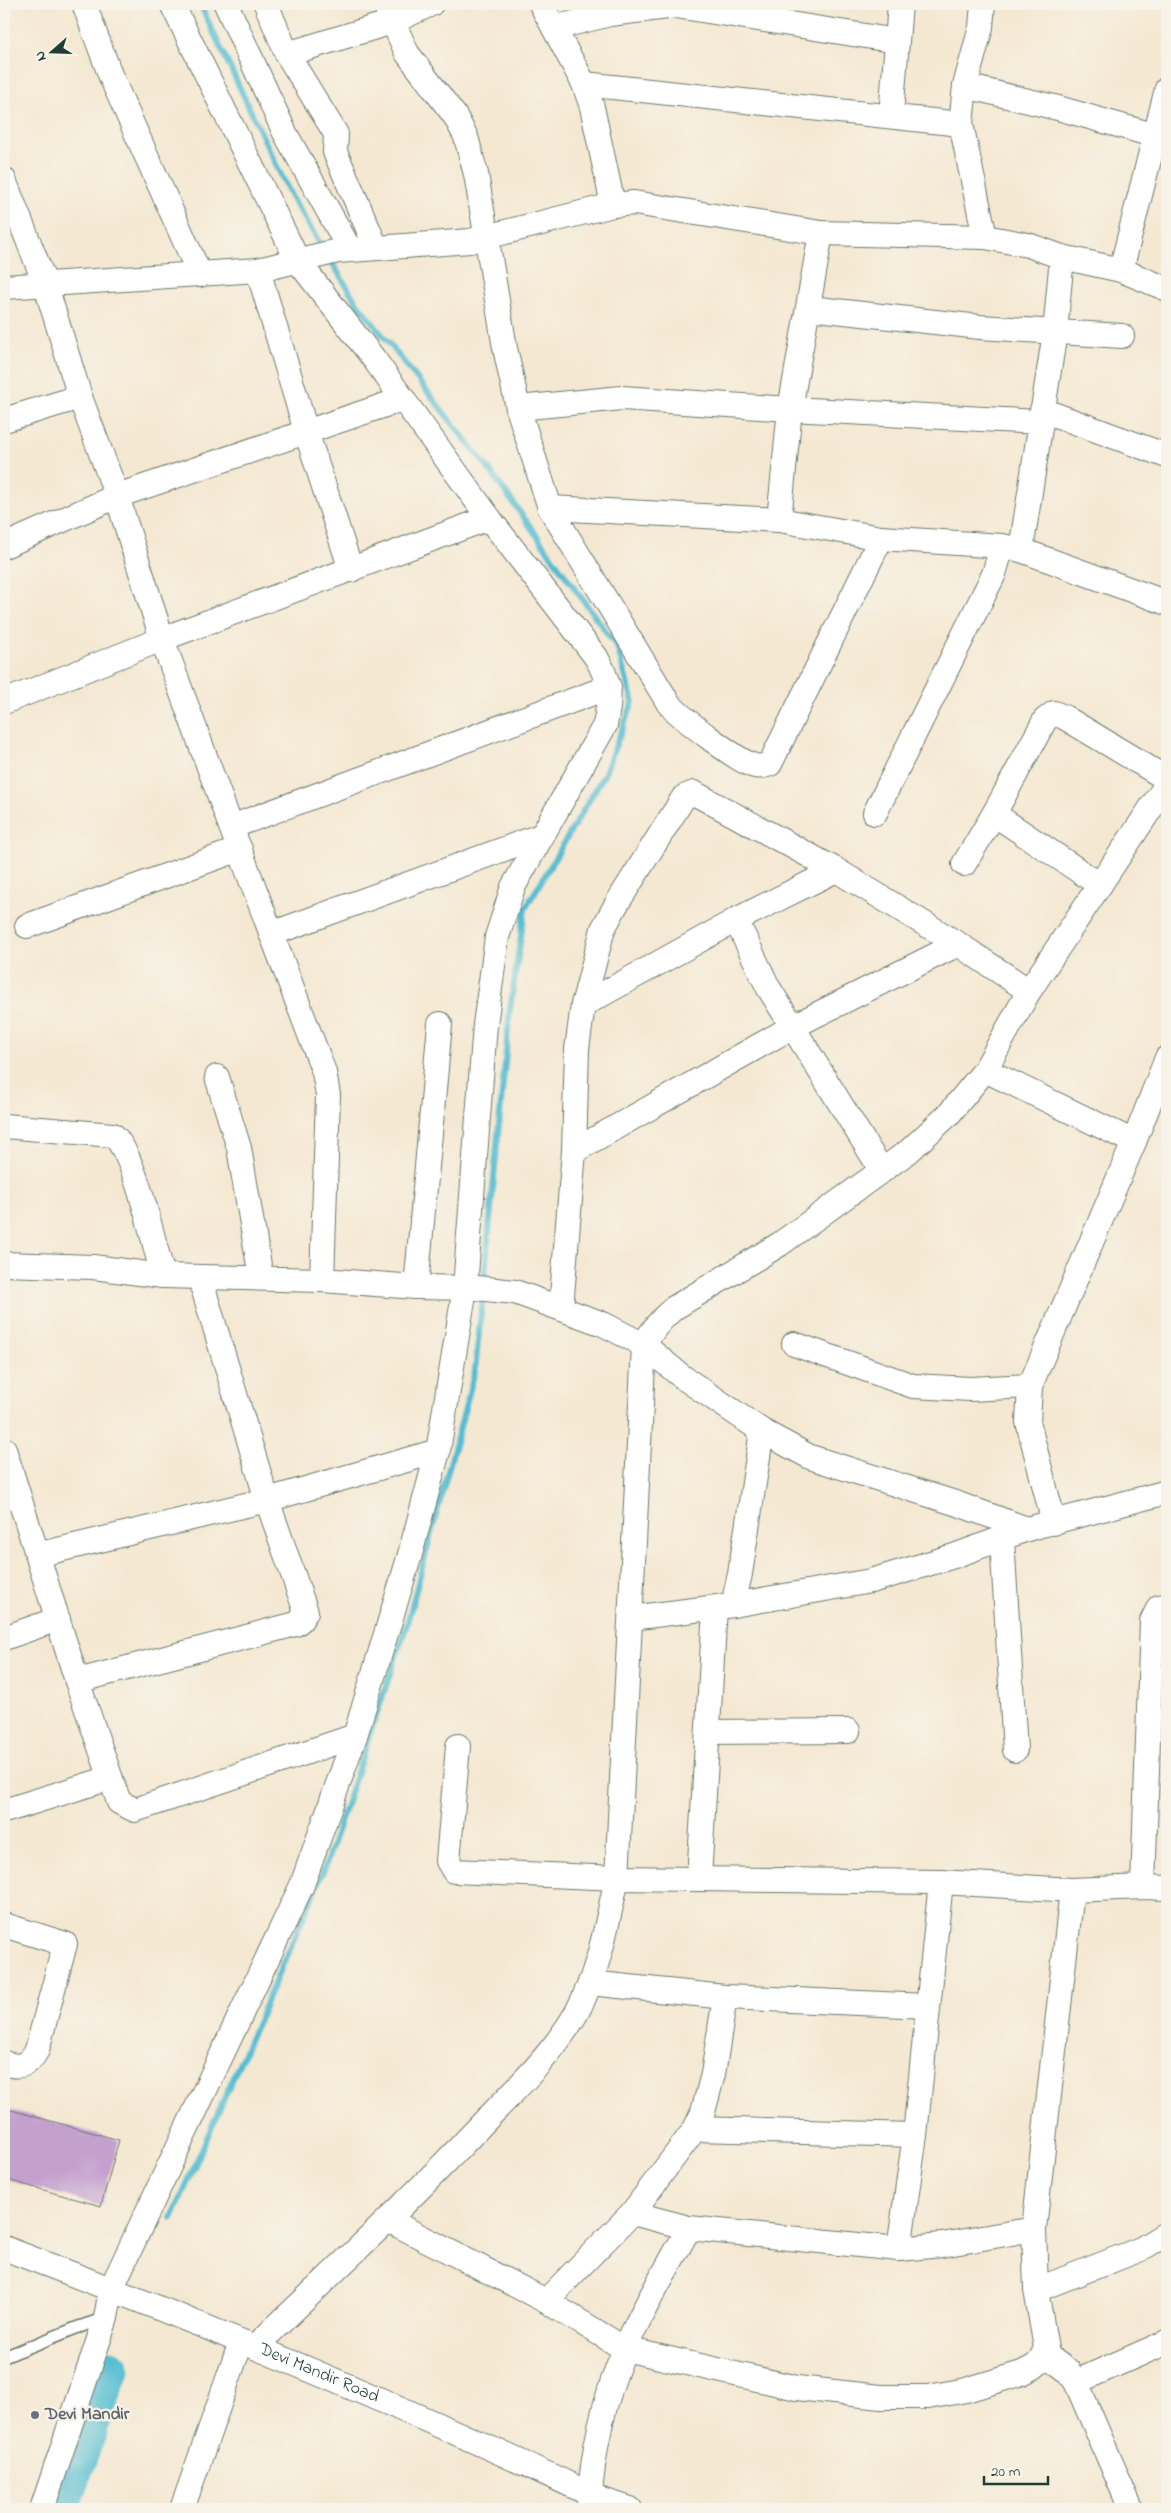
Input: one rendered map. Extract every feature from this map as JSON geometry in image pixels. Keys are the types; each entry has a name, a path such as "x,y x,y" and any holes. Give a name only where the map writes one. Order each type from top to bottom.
{"street":[{"path":"84,4 111,77 200,275"},
{"path":"42,2509 106,2318 111,2289 302,1885 355,1736 409,1558 438,1451 471,1288 479,1089 491,967 499,929 513,887 604,725 609,687 607,676 596,658 489,518 305,259 172,4"},
{"path":"226,4 285,134 344,251"},
{"path":"266,4 287,54 336,134 335,152 376,248"},
{"path":"287,54 389,13 431,4"},
{"path":"541,4 584,84 592,107 613,205"},
{"path":"891,116 900,4"},
{"path":"982,4 981,27 965,86 961,124 986,237"},
{"path":"554,28 610,14 676,5 898,41"},
{"path":"389,13 414,64 456,116 466,137 474,168 518,408 550,508 669,704 682,717 747,763 755,766 770,764 881,538"},
{"path":"584,84 961,124"},
{"path":"965,86 1162,137"},
{"path":"1121,270 1162,137 1167,89"},
{"path":"4,180 45,283 80,397 117,496 162,639 230,827 324,1072 328,1088 322,1280"},
{"path":"4,287 258,270 344,251 451,244 613,205 652,205 750,224 821,233 986,237 1028,245 1062,257 1121,270 1167,289"},
{"path":"778,520 790,409 821,233"},
{"path":"875,813 994,574 1011,548 1042,416 1055,332 1062,257"},
{"path":"258,270 306,431 352,570"},
{"path":"809,308 980,327 1122,336"},
{"path":"4,420 80,397"},
{"path":"518,408 622,398 790,409 1042,416 1167,456"},
{"path":"4,546 117,496 403,399"},
{"path":"550,508 778,520 881,538 1011,548 1167,603"},
{"path":"4,701 162,639 489,518"},
{"path":"230,827 609,687"},
{"path":"964,864 994,814 1044,720 1054,713 1064,717 1167,778"},
{"path":"182,2509 248,2345 388,2220 518,2087 565,2032 590,1983 604,1937 617,1878 632,1618 644,1344 660,1320 674,1308 780,1244 910,1151 949,1114 984,1070 1029,991 1167,784"},
{"path":"561,1308 574,1151 577,1049 583,1005 603,928 684,797 694,793 836,870 958,944 1029,991"},
{"path":"994,814 1100,885"},
{"path":"271,934 540,836"},
{"path":"27,926 240,849"},
{"path":"583,1005 736,920 836,870"},
{"path":"736,920 768,987 882,1171"},
{"path":"574,1151 792,1027 958,944"},
{"path":"416,1287 440,1024"},
{"path":"1054,1523 1028,1422 1030,1386 1134,1142 1167,1058"},
{"path":"984,1070 1134,1142"},
{"path":"217,1077 238,1148 261,1277"},
{"path":"4,1126 113,1135 120,1141 131,1163 163,1276"},
{"path":"4,1264 93,1267 163,1276 200,1278 261,1277 515,1292 603,1324 644,1344 681,1376 762,1431 810,1457 958,1504 1027,1529"},
{"path":"77,1681 296,1624 306,1612 305,1604 267,1500 200,1278"},
{"path":"794,1344 913,1386 970,1389 1030,1386"},
{"path":"699,1879 708,1732 724,1606 740,1574 762,1431"},
{"path":"4,1449 77,1681 119,1802 135,1810 355,1736"},
{"path":"37,1555 267,1500 438,1451"},
{"path":"632,1618 724,1606 871,1580 954,1556 1027,1529 1167,1492"},
{"path":"1002,1539 1015,1750"},
{"path":"1143,1887 1152,1620 1159,1607 1167,1606"},
{"path":"4,1638 58,1619"},
{"path":"708,1732 848,1731"},
{"path":"458,1746 448,1862 452,1870 617,1878 940,1882 1072,1890 1143,1887 1167,1888"},
{"path":"4,1811 110,1778"},
{"path":"900,2249 915,2135 940,1882"},
{"path":"388,2220 546,2301 625,2349 797,2388 881,2398 928,2397 966,2390 1022,2373 1034,2367 1045,2354 1046,2342 1036,2290 1034,2229 1072,1890"},
{"path":"4,1925 65,1944 37,2050 32,2060 22,2066 4,2064"},
{"path":"590,1983 725,1997 927,2006"},
{"path":"546,2301 632,2213 696,2129 703,2112 713,2074 725,1997"},
{"path":"696,2129 915,2135"},
{"path":"632,2213 689,2228 900,2249 1034,2229"},
{"path":"589,2502 604,2414 625,2349 689,2228"},
{"path":"1036,2290 1141,2248 1167,2233"},
{"name":"Devi Mandir Road","path":"4,2248 111,2289 424,2419 589,2502 630,2509"},
{"path":"1076,2382 1167,2342"},
{"path":"1045,2354 1068,2372 1076,2382 1131,2509"}],"lane":[{"path":"4,2357 106,2318"}],"building":[{"path":"4,2108 119,2140 101,2206 4,2179"}],"waterway":[{"path":"200,4 291,196 324,250"},
{"path":"329,258 357,303 488,468 617,647 633,702 604,775 525,909 510,1009 484,1283"},
{"path":"172,2218 325,1867 406,1627 475,1371 483,1293"},
{"path":"59,2509 110,2369"}],"place":[{"name":"Devi Mandir","path":"35,2415"}]}
